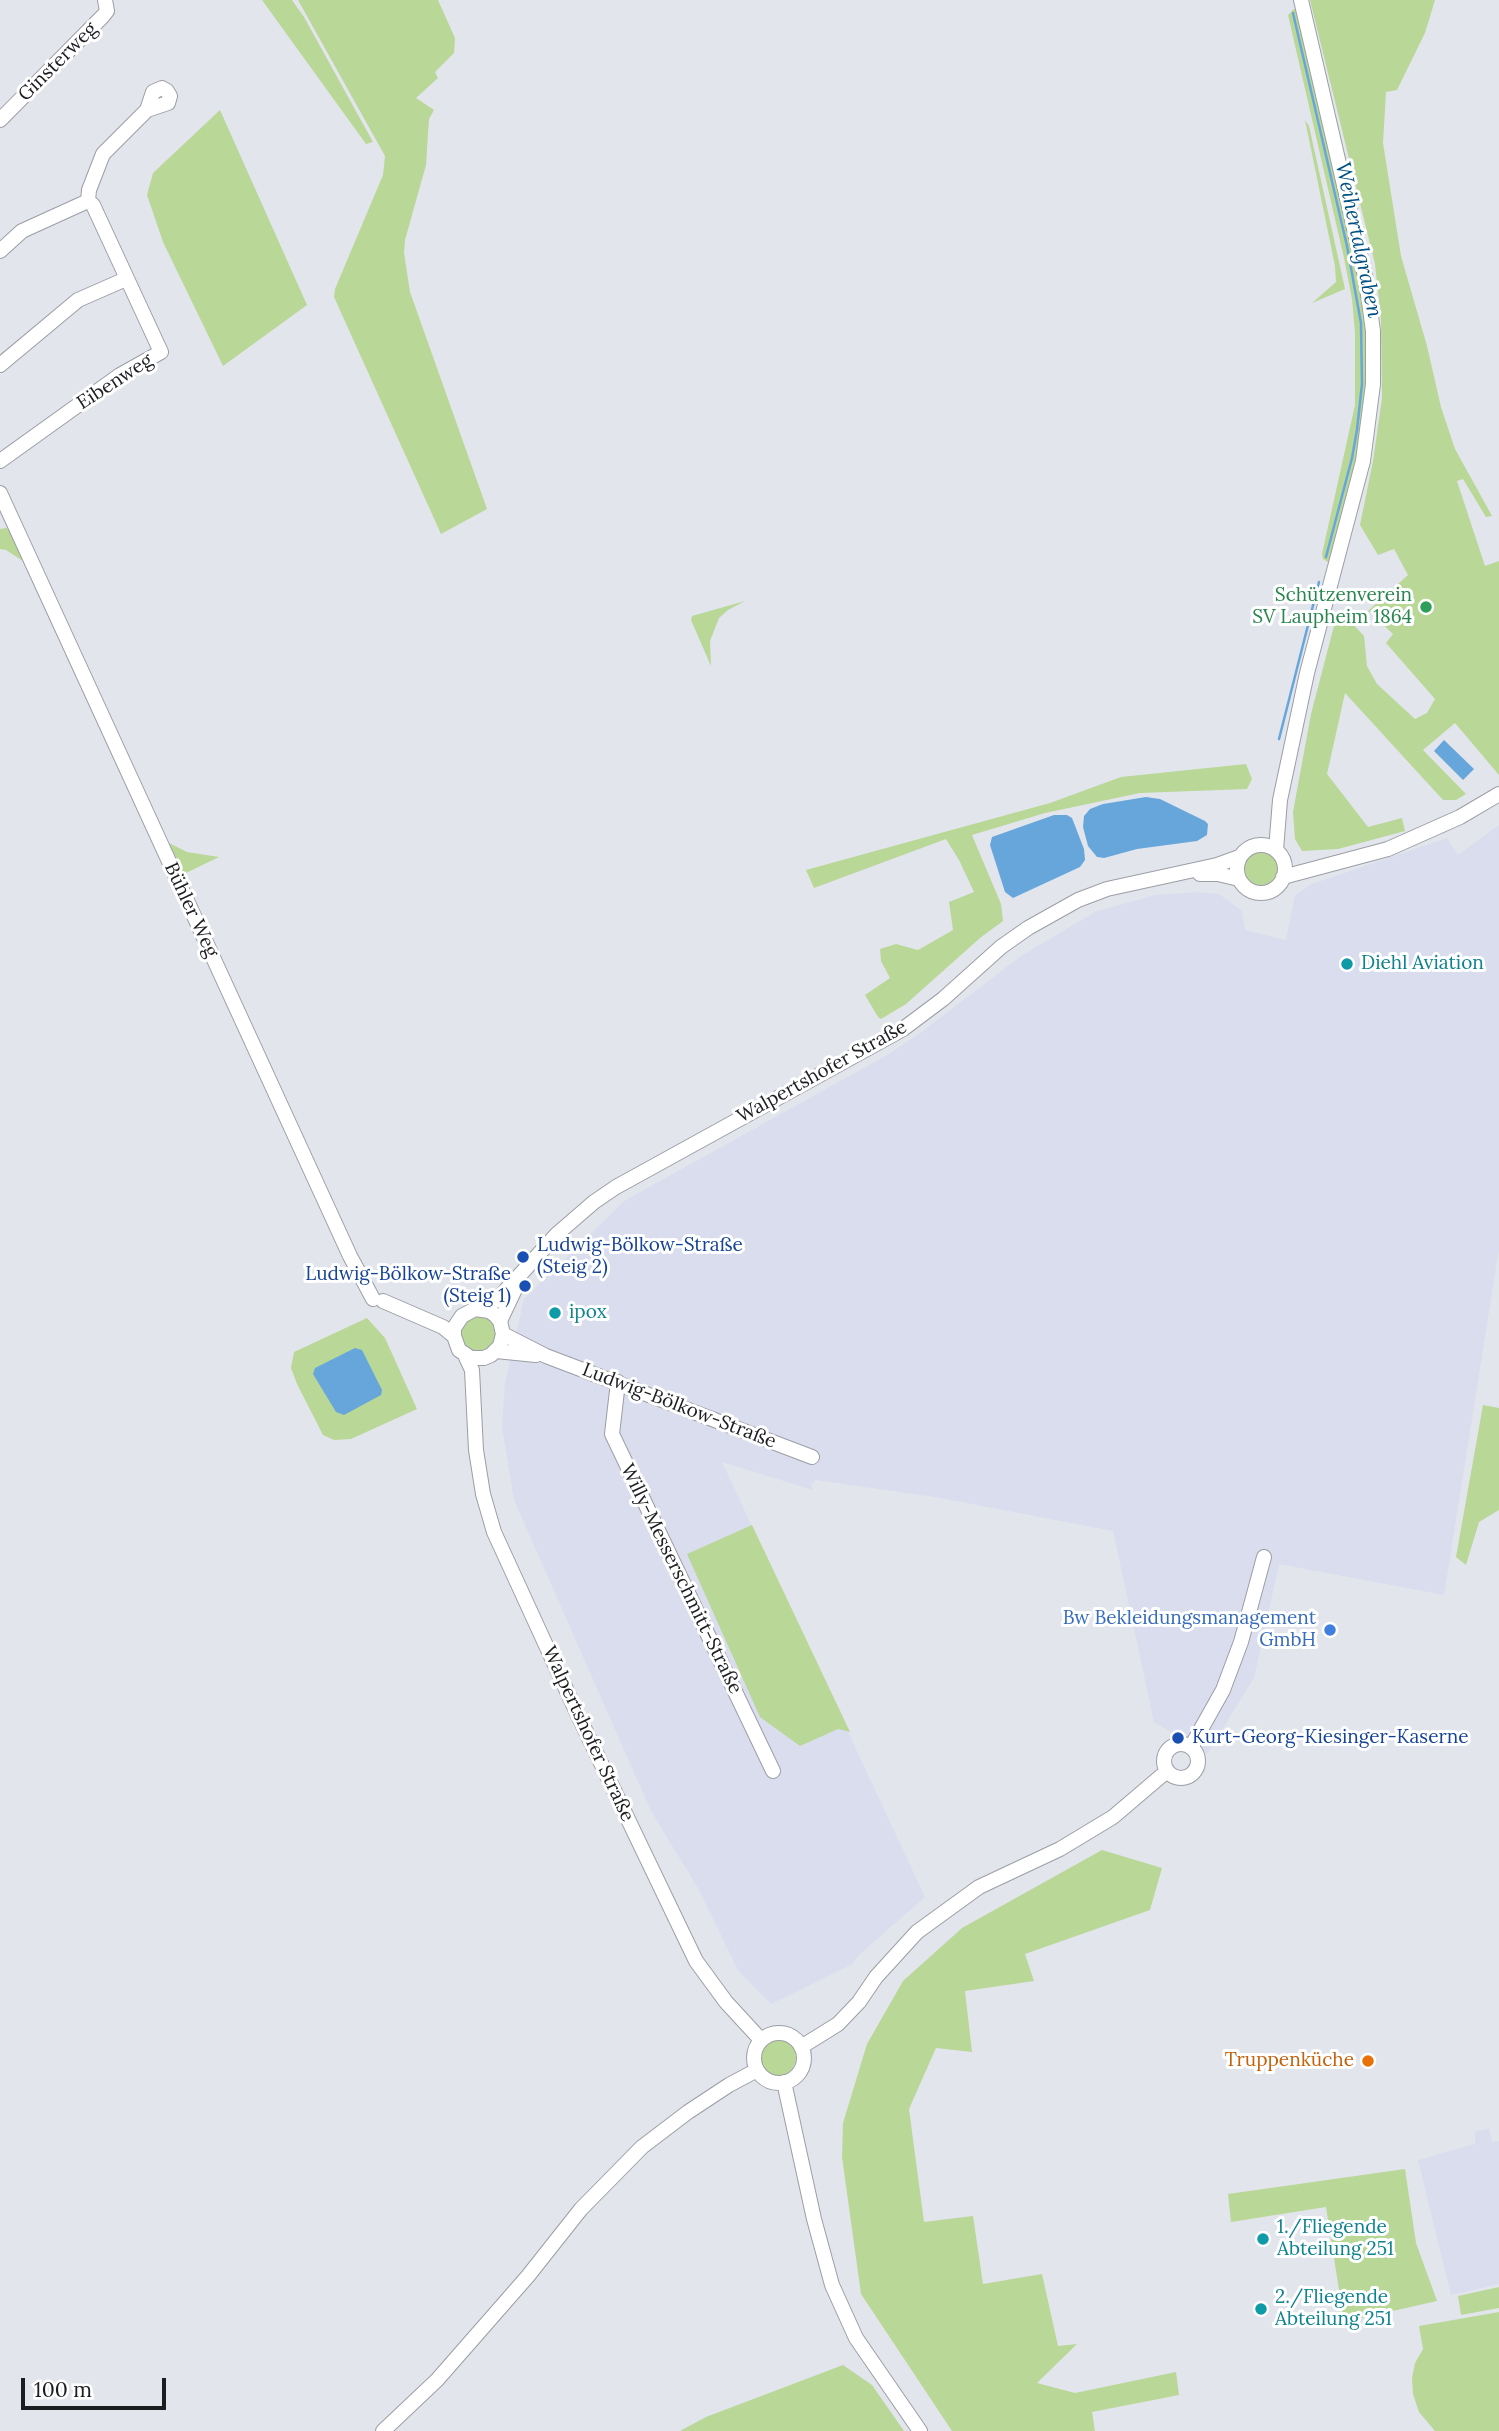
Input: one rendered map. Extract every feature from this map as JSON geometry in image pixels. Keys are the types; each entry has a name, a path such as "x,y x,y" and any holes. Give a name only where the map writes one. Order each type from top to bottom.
{"street":[{"name":"Ginsterweg","path":"0,120 103,16 107,11 105,0"},
{"path":"1280,800 1261,838 1239,857 1239,880 1250,890 1265,892 1279,885 1283,877 1279,854 1280,800 1307,673 1363,461 1373,384 1373,331 1366,280 1301,0"},
{"path":"0,251 22,231 88,201 89,190 103,154 147,110"},
{"name":"Eibenweg","path":"0,461 120,375 161,352 93,205 88,201"},
{"path":"0,365 69,306 126,279"},
{"name":"Bühler Weg","path":"0,493 6,523 350,1256 384,1302"},
{"path":"1283,877 1388,849 1430,832 1499,794"},
{"path":"1251,846 1264,845 1297,862 1337,863"},
{"name":"Walpertshofer Straße","path":"482,1309 498,1299 557,1234 615,1187 903,1029 943,999 1001,947 1028,928 1078,900 1107,890 1239,857"},
{"name":"Walpertshofer Straße","path":"1167,874 1218,874 1239,880"},
{"name":"Walpertshofer Straße","path":"501,1327 524,1270"},
{"path":"384,1302 448,1317 461,1316 475,1309 495,1315 501,1327 502,1340 490,1355 465,1355 459,1350 454,1328 461,1316"},
{"path":"384,1302 443,1327 454,1336"},
{"name":"Ludwig-Bölkow-Straße","path":"501,1327 546,1356 812,1457"},
{"name":"Walpertshofer Straße","path":"465,1355 472,1370 476,1450 483,1494 494,1532 696,1961 726,2002 761,2040"},
{"name":"Walpertshofer Straße","path":"475,1403 490,1355"},
{"name":"Ludwig-Bölkow-Straße","path":"490,1355 546,1356"},
{"name":"Willy-Messerschmitt-Straße","path":"618,1382 612,1434 773,1771"},
{"path":"1191,1747 1223,1690 1241,1642 1264,1557"},
{"path":"1181,1744 1191,1747 1199,1760 1193,1774 1177,1778 1167,1772 1164,1756 1171,1747 1181,1744"},
{"path":"801,2047 838,2024 917,1932 979,1887 1060,1849 1112,1817 1167,1772"},
{"path":"775,2033 783,2033 801,2047 801,2069 797,2075 784,2082 765,2079 757,2070 754,2054 761,2040 775,2033"},
{"path":"383,2431 437,2380 528,2276 581,2209 642,2147 698,2105 757,2070"},
{"path":"784,2082 814,2220 832,2284 856,2338 920,2431"}],"shaded area":[{"name":"Diehl Aviation","path":"1499,825 1499,1249 1444,1595 1279,1564 1254,1678 1207,1754 1154,1722 1113,1531 935,1497 816,1480 811,1484 813,1490 722,1462 925,1897 851,1965 771,2004 738,1970 699,1890 651,1811 514,1500 502,1427 505,1383 524,1299 624,1201 889,1054 1021,956 1095,912 1155,895 1197,892 1219,894 1242,911 1245,930 1286,940 1295,895 1312,884 1447,838 1458,855"},
{"path":"1489,2128 1492,2142 1499,2141 1499,2284 1451,2295 1418,2160 1475,2144 1475,2132"}],"green space":[{"path":"262,0 292,0 373,142 366,144"},
{"path":"298,0 438,0 455,38 454,53 435,72 438,78 416,98 434,110 429,119 426,165 405,240 404,253 410,292 487,509 441,534 334,297 383,175 385,156"},
{"path":"1310,0 1435,0 1425,33 1397,90 1386,92 1383,143 1401,256 1441,407 1455,449 1492,516 1486,517 1463,479 1457,481 1485,566 1499,561 1499,775 1455,723 1423,750 1466,794 1456,800 1443,800 1345,693 1327,774 1368,827 1402,818 1405,831 1338,849 1302,851 1295,839 1293,812 1311,714 1335,622 1349,620 1364,636 1367,666 1377,684 1415,719 1427,713 1435,699 1386,643 1393,634 1368,611 1408,575 1394,549 1378,555 1360,525 1382,398 1381,320 1375,264"},
{"path":"1297,9 1363,287 1369,372 1362,445 1333,558 1328,562 1323,559 1322,554 1355,405 1355,333 1344,258 1288,15"},
{"path":"220,110 307,305 223,366 163,242 147,195 153,173"},
{"path":"1305,120 1309,126 1345,289 1312,303 1336,282"},
{"path":"6,528 15,539 23,561 0,549 0,529"},
{"path":"745,601 719,618 710,641 711,666 691,620 692,616"},
{"path":"1246,764 1252,779 1247,789 1140,793 1045,813 972,835 1001,904 1003,921 906,1004 881,1019 865,995 890,978 881,961 880,949 896,944 918,950 953,930 949,902 974,892 959,860 946,839 814,888 806,870 1050,803 1121,777"},
{"path":"165,841 187,852 219,857 182,875"},
{"path":"1259,848 1272,854 1278,867 1272,880 1259,886 1246,880 1240,867 1246,854"},
{"path":"479,1316 492,1321 497,1334 492,1347 479,1352 466,1347 461,1334 466,1321"},
{"path":"367,1318 385,1338 417,1409 351,1439 334,1440 323,1435 297,1384 291,1368 294,1352"},
{"path":"1483,1405 1499,1408 1499,1510 1479,1522 1466,1565 1456,1557"},
{"path":"752,1525 850,1732 838,1729 800,1746 760,1717 687,1554"},
{"path":"1102,1850 1162,1868 1150,1910 1025,1954 1034,1981 965,1991 972,2052 936,2048 909,2109 924,2222 973,2216 983,2284 1042,2274 1058,2346 1077,2344 1037,2383 1075,2393 1176,2372 1179,2395 1092,2412 1095,2431 952,2431 861,2294 842,2157 843,2123 867,2044 903,1981 962,1928"},
{"path":"777,2038 791,2043 796,2057 791,2071 777,2076 763,2071 758,2057 763,2043"},
{"path":"1405,2169 1416,2243 1437,2301 1344,2322 1326,2207 1231,2222 1228,2194"},
{"path":"1499,2287 1499,2308 1461,2315 1458,2296"},
{"path":"1499,2312 1499,2431 1435,2431 1419,2412 1413,2394 1415,2363 1423,2349 1419,2326"},
{"path":"843,2365 872,2385 904,2431 680,2431 706,2417"}],"water":[{"path":"1444,740 1474,769 1463,780 1434,751"},
{"path":"1146,797 1160,799 1205,821 1208,824 1207,835 1197,841 1097,857 1088,846 1083,827 1084,816 1090,809 1103,804"},
{"path":"1054,815 1067,815 1072,818 1084,849 1085,860 1080,867 1013,898 1005,892 990,845 992,837"},
{"path":"355,1348 362,1350 382,1390 381,1395 344,1415 336,1412 313,1374 315,1368"}],"waterway":[{"name":"Weihertalgraben","path":"1293,13 1347,246 1361,323 1362,384 1357,430 1326,557"},
{"name":"Weihertalgraben","path":"1279,739 1319,582"}],"place":[{"name":"Schützenverein SV Laupheim 1864","path":"1426,607"},
{"name":"Diehl Aviation","path":"1347,964"},
{"name":"Ludwig-Bölkow-Straße (Steig 2)","path":"523,1257"},
{"name":"Ludwig-Bölkow-Straße (Steig 1)","path":"525,1286"},
{"name":"ipox","path":"555,1313"},
{"name":"Bw Bekleidungsmanagement GmbH","path":"1330,1630"},
{"name":"Kurt-Georg-Kiesinger-Kaserne","path":"1178,1738"},
{"name":"Truppenküche","path":"1368,2061"},
{"name":"1./Fliegende Abteilung 251","path":"1263,2239"},
{"name":"2./Fliegende Abteilung 251","path":"1261,2309"}]}
